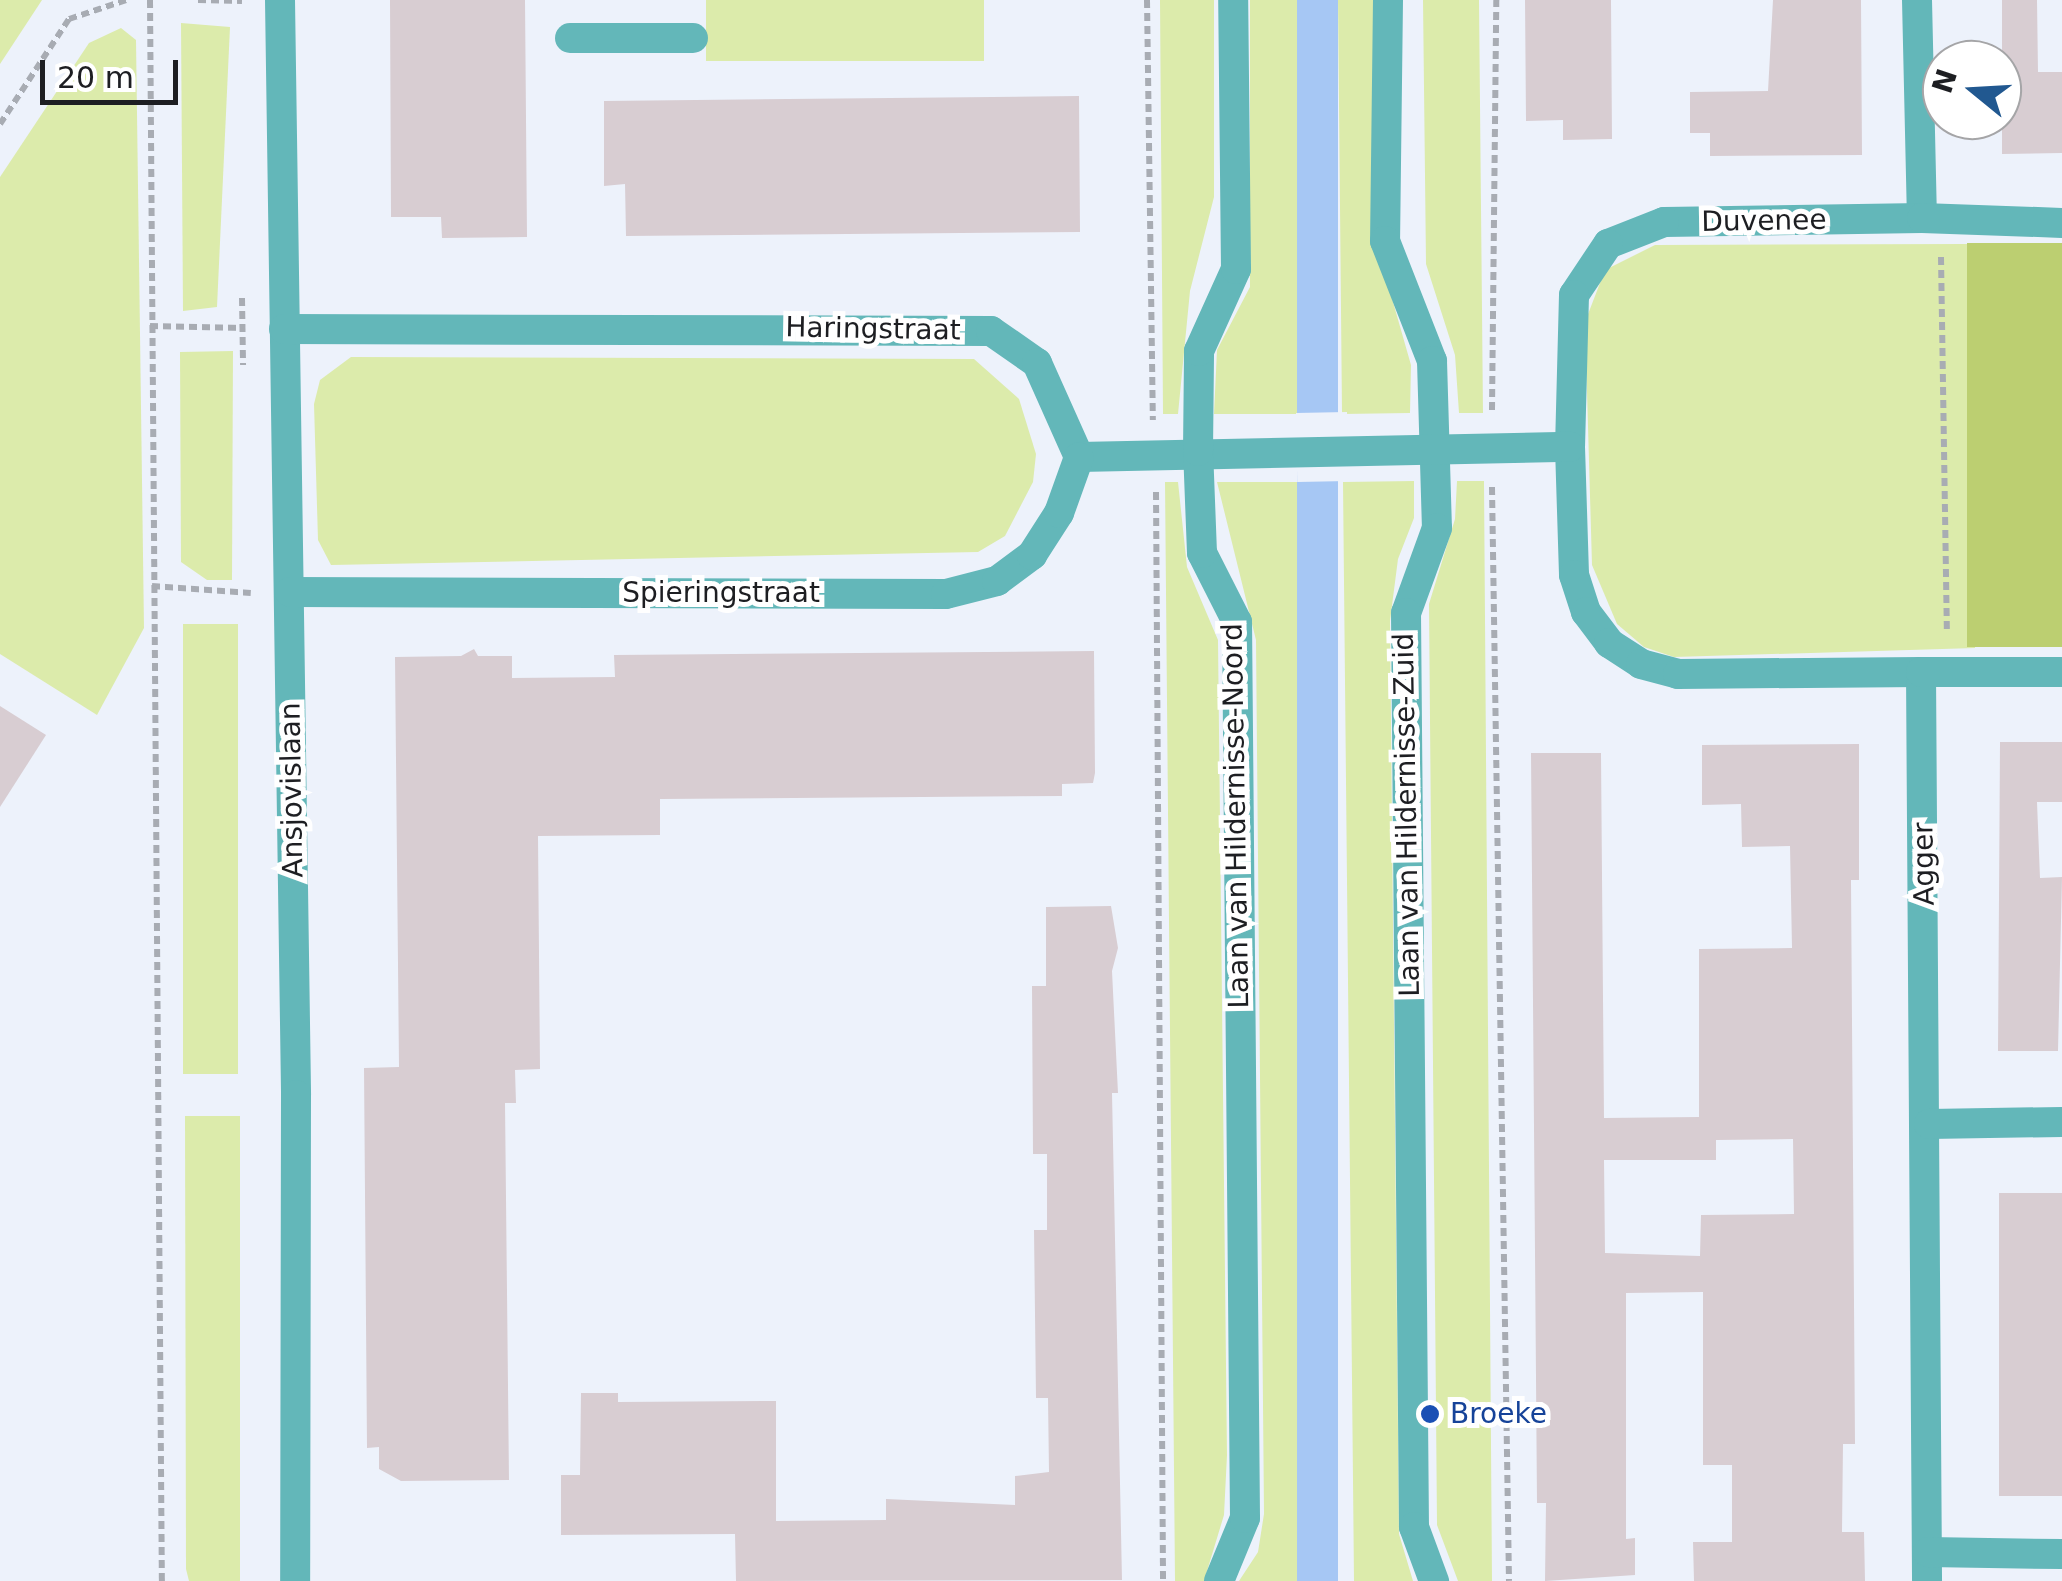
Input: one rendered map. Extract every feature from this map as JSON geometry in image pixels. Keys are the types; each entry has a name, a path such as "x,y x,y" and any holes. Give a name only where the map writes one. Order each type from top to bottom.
{"street":[{"name":"Ansjovislaan","path":"280,0 290,592 294,1581"},
{"name":"Laan van Hildernisse-Noord","path":"1219,1581 1245,1518 1238,622 1202,553 1198,451 1199,350 1236,269 1233,0"},
{"name":"Laan van Hildernisse-Zuid","path":"1388,0 1384,241 1432,361 1438,528 1406,613 1414,1527 1434,1581"},
{"path":"1917,0 1931,219"},
{"path":"570,38 693,38"},
{"name":"Duvenee","path":"1570,447 1574,295 1608,244 1664,222 1931,219 2062,223"},
{"name":"Haringstraat","path":"284,329 991,331 1036,363 1079,457"},
{"path":"1079,457 1155,451 1570,447 1580,594 1609,643 1641,664 1678,674 2062,672"},
{"name":"Spieringstraat","path":"290,592 946,594 997,581 1032,555 1059,513 1079,457"},
{"name":"Agger","path":"1928,1566 1934,671"},
{"path":"1929,1124 2062,1122"},
{"path":"1928,1566 2062,1554"}],"path":[{"path":"0,124 69,19 126,0"},
{"path":"150,0 162,1581"},
{"path":"1147,0 1155,451 1163,1581"},
{"path":"1496,0 1492,448 1509,1581"},
{"path":"1931,219 1934,671"},
{"path":"150,326 284,329"},
{"path":"152,586 290,592"}],"green space":[{"path":"0,0 42,0 0,64"},
{"path":"706,0 984,0 984,61 706,61"},
{"path":"1160,0 1214,0 1214,197 1190,291 1178,414 1163,414"},
{"path":"1250,0 1297,0 1301,414 1214,414 1217,350 1250,287"},
{"path":"1338,0 1384,0 1385,274 1411,365 1410,413 1342,414"},
{"path":"1423,0 1479,0 1483,413 1459,413 1455,355 1426,264"},
{"path":"181,23 230,27 217,307 183,311"},
{"path":"121,28 136,40 144,628 97,715 0,654 0,177 89,43"},
{"path":"1967,243 2062,243 2062,647 1967,647"},
{"path":"1967,244 1975,648 1674,657 1644,647 1617,624 1592,565 1585,322 1605,270 1655,245"},
{"path":"233,351 232,580 207,580 181,562 180,352"},
{"path":"351,357 974,359 1019,399 1036,454 1033,482 1005,536 978,552 331,565 318,540 314,404 320,380"},
{"path":"1414,481 1414,518 1398,559 1390,621 1399,1534 1413,1581 1354,1581 1343,482"},
{"path":"1457,481 1484,481 1492,1581 1458,1581 1437,1525 1429,604 1455,519"},
{"path":"1165,482 1178,482 1187,567 1218,640 1227,1455 1224,1515 1204,1581 1175,1581"},
{"path":"1217,482 1302,482 1309,1581 1239,1581 1258,1552 1264,1514 1256,640"},
{"path":"183,624 238,624 238,1074 183,1074"},
{"path":"185,1116 240,1116 240,1581 189,1581 186,1569"}],"water":[{"path":"1297,0 1338,0 1338,1581 1297,1581"}],"pier":[{"path":"1347,412 1348,481 1297,482 1296,413"}],"building":[{"path":"390,0 525,0 527,237 442,238 441,217 391,217"},
{"path":"1525,0 1611,0 1612,139 1563,140 1563,120 1526,121"},
{"path":"1773,0 1861,0 1862,155 1710,156 1710,133 1690,133 1690,92 1768,91"},
{"path":"2002,0 2037,0 2038,72 2062,72 2062,153 2002,154 2002,140 2022,140 2022,40 2002,40"},
{"path":"1079,96 1080,232 626,236 625,184 604,186 604,101"},
{"path":"474,649 478,656 512,656 512,678 615,677 614,655 1094,651 1095,773 1093,783 1062,784 1062,796 660,799 660,835 538,836 540,1069 515,1070 516,1103 505,1103 509,1480 401,1481 379,1469 379,1447 367,1448 364,1068 399,1067 395,657 461,656"},
{"path":"0,706 46,735 0,807"},
{"path":"2000,742 2062,742 2062,802 2037,802 2040,878 2062,877 2058,1051 1998,1051"},
{"path":"1859,744 1859,880 1851,880 1855,1444 1843,1444 1842,1532 1864,1532 1865,1581 1694,1581 1693,1542 1732,1542 1732,1465 1703,1465 1703,1292 1626,1293 1626,1539 1635,1538 1635,1575 1545,1581 1546,1503 1537,1503 1531,753 1601,753 1604,1118 1699,1117 1699,949 1792,948 1790,846 1742,847 1741,804 1702,805 1702,745","holes":["1793,1139 1794,1214 1701,1215 1700,1256 1605,1253 1604,1160 1716,1160 1716,1140"]},
{"path":"1111,906 1118,948 1112,971 1118,1093 1112,1093 1122,1580 736,1581 735,1534 561,1535 561,1475 580,1475 581,1393 618,1393 618,1402 776,1401 776,1521 886,1520 886,1499 1015,1505 1015,1476 1049,1472 1048,1398 1036,1398 1034,1230 1047,1230 1047,1154 1033,1154 1032,986 1046,986 1046,907"},
{"path":"1999,1193 2062,1193 2062,1496 1999,1496"}],"place":[{"name":"Broeke","path":"1430,1414"}]}
